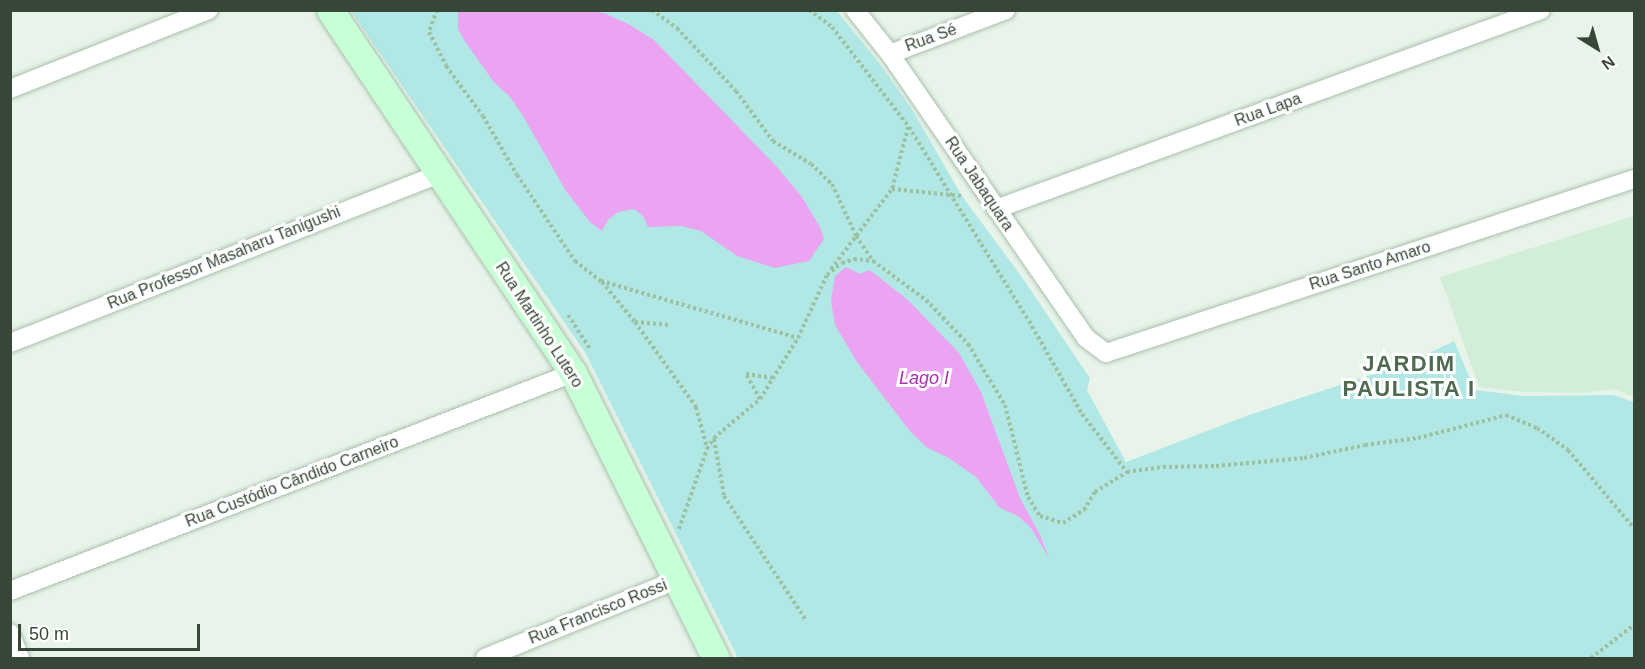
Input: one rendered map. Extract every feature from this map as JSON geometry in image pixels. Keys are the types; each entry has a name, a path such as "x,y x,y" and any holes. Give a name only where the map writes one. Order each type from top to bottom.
{"street":[{"path":"10,89 209,10"},
{"name":"Rua Martinho Lutero","path":"330,10 573,373 679,579 716,658"},
{"name":"Rua Jabaquara","path":"855,10 890,54 1086,338 1106,353"},
{"name":"Rua Sé","path":"890,54 1006,10"},
{"name":"Rua Lapa","path":"996,209 1541,10"},
{"name":"Rua Professor Masaharu Tanigushi","path":"10,343 438,174"},
{"name":"Rua Santo Amaro","path":"1106,353 1635,179"},
{"name":"Rua Custódio Cândido Carneiro","path":"10,591 573,373"},
{"name":"Rua Francisco Rossi","path":"485,658 679,579"},
{"path":"10,633 20,658"}],"path":[{"path":"437,10 429,32 446,66 483,116 518,175 575,261 601,281 635,322 696,407 707,449"},
{"path":"652,10 677,28 736,91 773,141 811,164 832,184 856,236 873,261 926,300 968,344 1005,405 1028,496 1040,516 1063,523 1084,510 1095,492 1127,472"},
{"path":"677,535 707,449 714,438 760,399 798,338 827,275 892,189 911,119"},
{"path":"892,189 962,196"},
{"path":"827,275 842,263 854,259 873,261"},
{"path":"601,281 798,338"},
{"path":"635,322 670,325"},
{"path":"760,399 746,374 774,378"},
{"path":"714,438 724,496 805,619"},
{"path":"1591,658 1635,625"}],"shaded area":[{"path":"351,11 837,11 880,64 913,111 962,196 1024,280 1090,378 1087,390 1126,462 1249,415 1413,361 1454,341 1475,390 1525,396 1613,395 1634,402 1634,658 738,658 586,354"},
{"path":"1634,216 1634,397 1613,389 1585,393 1524,392 1479,387 1440,277"}],"water":[{"path":"458,11 582,11 604,13 630,25 654,40 776,166 802,197 820,227 824,239 809,261 775,268 737,256 701,231 681,226 648,227 643,216 634,209 618,212 608,220 602,231 590,222 566,191 511,98 493,81 464,40 458,29"},
{"name":"Lago I","path":"846,267 860,274 869,270 875,274 909,301 959,353 981,392 1020,498 1040,535 1049,558 1031,528 1018,516 1000,508 976,477 949,458 926,447 909,430 857,362 835,325 831,301 835,276"}],"district":[{"name":"JARDIM PAULISTA I","path":"1409,376"}]}
